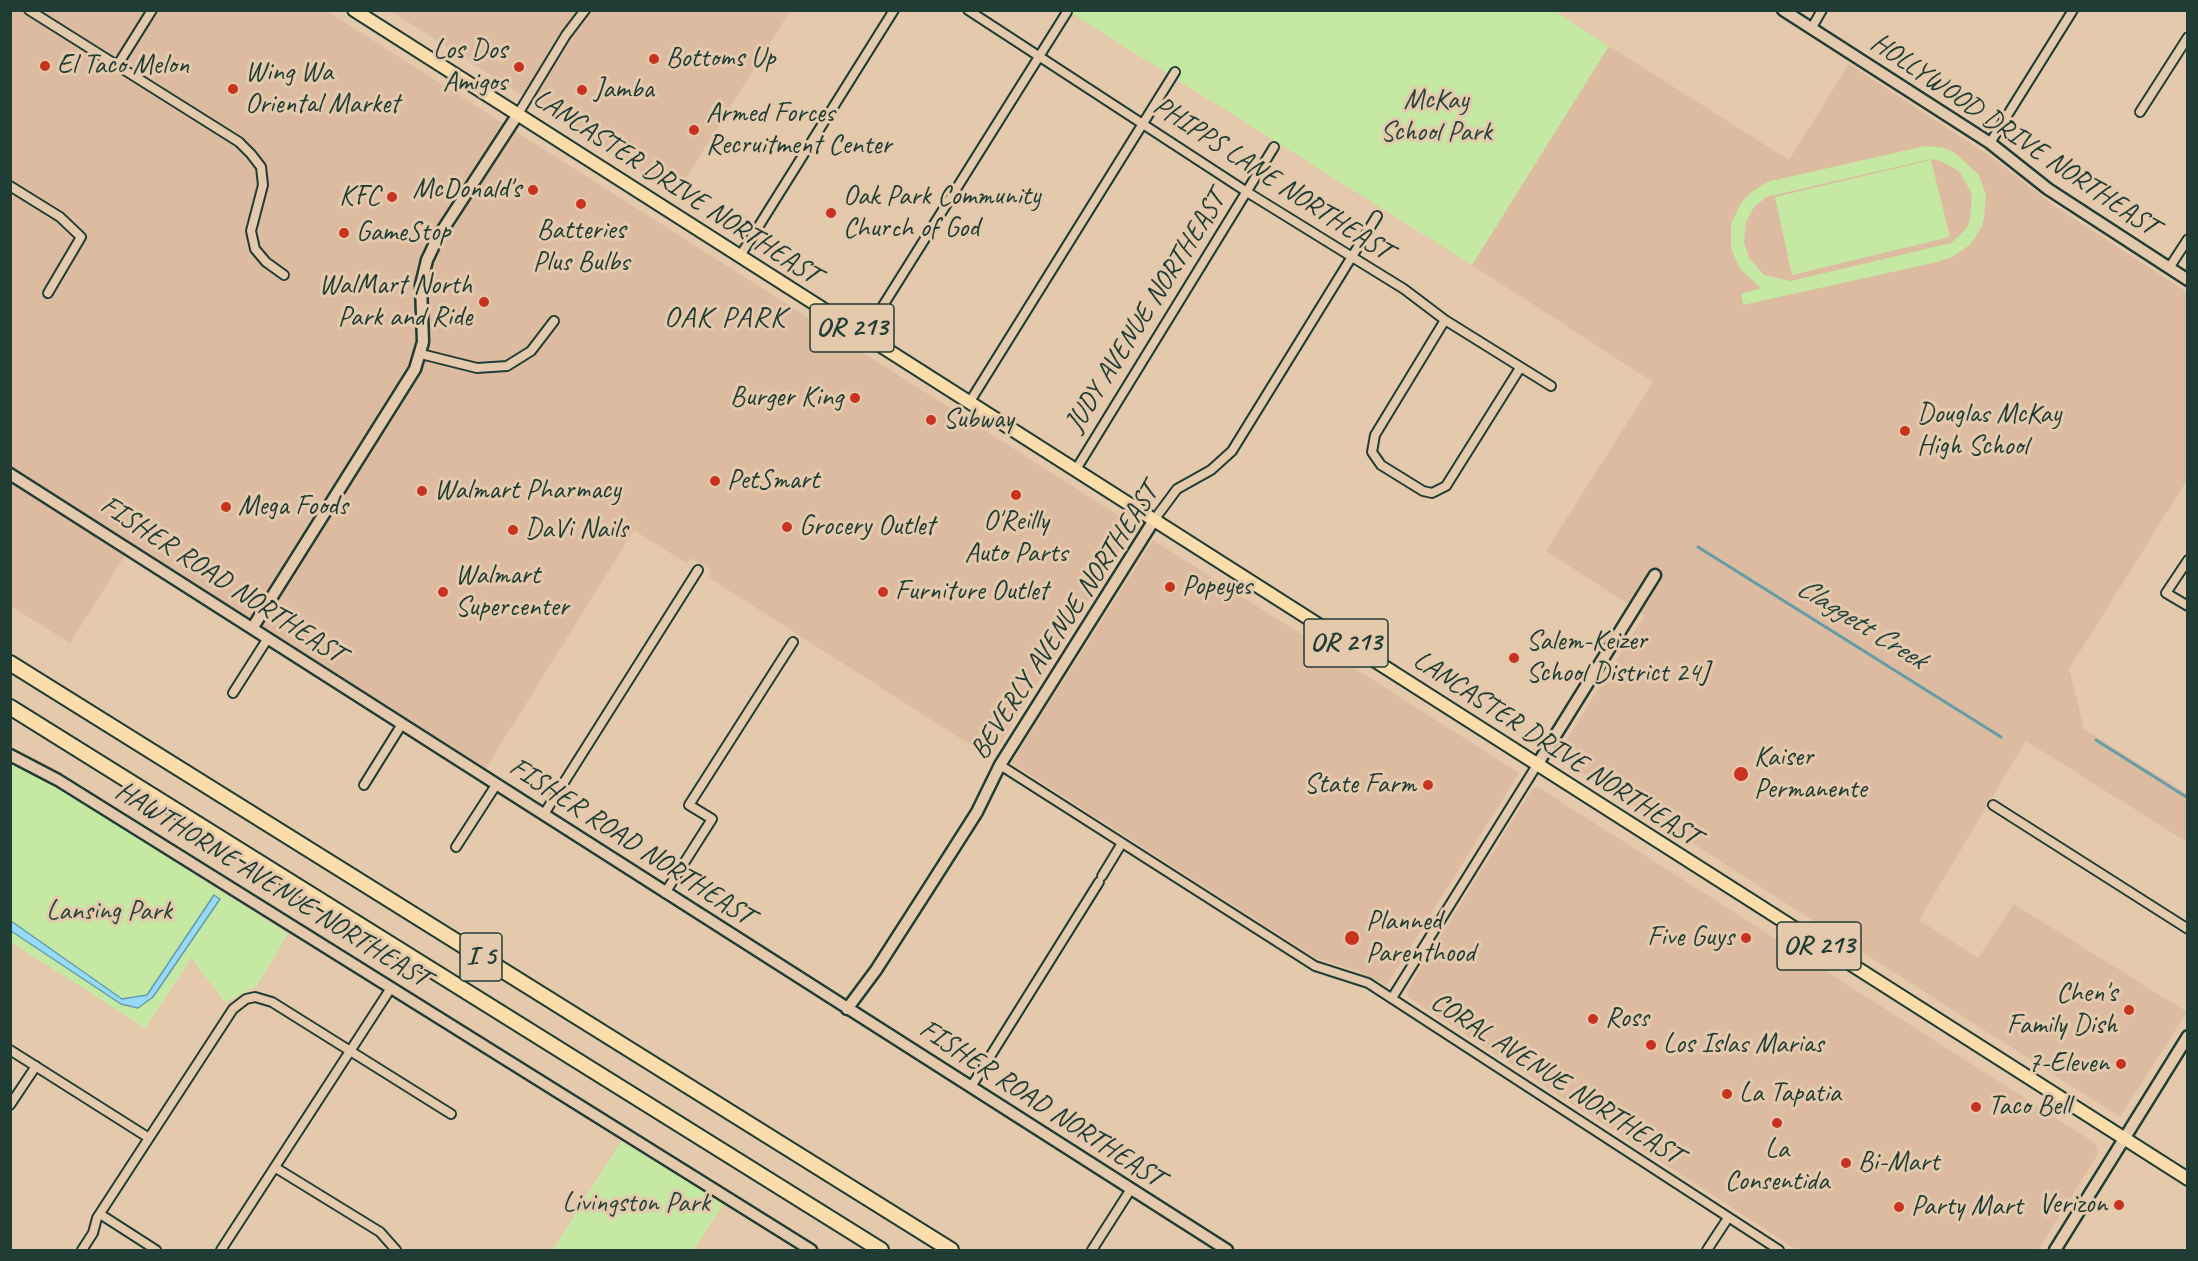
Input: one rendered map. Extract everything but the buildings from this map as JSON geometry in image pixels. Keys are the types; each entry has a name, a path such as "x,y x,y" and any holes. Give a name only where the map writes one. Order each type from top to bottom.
{"highway":[{"name":"I 5","path":"10,663 951,1251"},
{"name":"I 5","path":"10,707 881,1251"}],"main road":[{"name":"LANCASTER DRIVE NORTHEAST","path":"354,10 2187,1179"}],"street":[{"path":"29,10 239,142 261,167 263,184 251,231 255,249 266,262 284,275"},
{"path":"117,66 152,10"},
{"path":"253,627 415,369 421,354 423,333 421,285 427,260 438,237 566,35 585,10"},
{"path":"740,256 894,10"},
{"name":"PHIPPS LANE NORTHEAST","path":"968,10 1247,192 1404,289 1445,320 1551,386"},
{"name":"HOLLYWOOD DRIVE NORTHEAST","path":"1783,10 1990,143 2048,189 2187,280"},
{"path":"1811,28 1822,10"},
{"path":"1990,143 2073,10"},
{"path":"864,336 1067,12"},
{"path":"2140,112 2187,37"},
{"path":"969,403 1175,72"},
{"name":"JUDY AVENUE NORTHEAST","path":"1075,471 1274,147"},
{"path":"10,186 60,217 81,237 48,293"},
{"name":"BEVERLY AVENUE NORTHEAST","path":"847,1009 876,970 928,889 976,812 1000,765 1154,520 1177,489 1210,470 1232,451 1377,216"},
{"path":"2169,268 2187,239"},
{"path":"1445,320 1375,435 1372,452 1375,458 1389,470 1423,491 1432,493 1446,486 1520,368"},
{"path":"421,354 477,368 507,366 531,351 554,321"},
{"name":"FISHER ROAD NORTHEAST","path":"10,474 253,627 1227,1251"},
{"path":"2187,560 2166,593 2187,606"},
{"path":"543,814 698,570"},
{"path":"1392,998 1655,575"},
{"path":"233,693 268,638"},
{"path":"665,893 712,819 689,805 793,642"},
{"path":"364,785 402,724"},
{"name":"HAWTHORNE AVENUE NORTHEAST","path":"10,755 58,780 811,1251"},
{"name":"CORAL AVENUE NORTHEAST","path":"1000,765 1315,966 1363,980 1392,998 1779,1251"},
{"path":"456,847 496,784"},
{"path":"1993,805 2187,929"},
{"path":"971,1087 1122,843"},
{"path":"221,1251 352,1052 391,988"},
{"path":"82,1251 100,1214 233,1009 250,998 272,1002 451,1114"},
{"path":"2055,1251 2187,1036"},
{"path":"10,1050 149,1138"},
{"path":"10,1105 36,1066"},
{"path":"276,1168 380,1232 396,1251"},
{"path":"1092,1251 1131,1189"},
{"path":"100,1214 156,1251"},
{"path":"1707,1251 1728,1218"}],"shaded area":[{"path":"11,11 327,11 1135,526 991,758 708,577 711,570 691,558 686,563 634,530 486,768 11,467"},
{"path":"391,11 790,11 676,194"},
{"name":"Douglas McKay High School","path":"1609,46 1789,160 1849,64 1990,156 2056,207 2187,292 2187,480 2069,669 2084,729 2187,794 2187,842 2026,741 1919,920 1978,958 2014,904 2187,1012 2120,1117 1556,756 1645,615 1546,551 1653,382 1472,265"},
{"path":"10,482 126,554 70,643 11,606"},
{"path":"1153,540 1519,773 1386,986 1360,972 1316,958 1011,763"},
{"path":"1538,787 2095,1143 2098,1154 2038,1250 1797,1250 1408,997 1407,990 1532,789"}],"green space":[{"name":"McKay School Park","path":"1068,11 1554,11 1609,46 1472,265"},
{"path":"1925,146 1944,148 1955,153 1979,175 1986,195 1984,217 1982,227 1970,245 1952,257 1743,305 1741,294 1761,288 1740,269 1731,248 1731,224 1741,203 1749,194 1767,182","holes":["1931,159 1943,162 1959,171 1972,194 1970,220 1966,229 1951,243 1791,281 1764,275 1749,258 1744,242 1746,222 1754,207 1766,197"]},
{"path":"1931,160 1950,237 1792,275 1775,197"},
{"name":"Lansing Park","path":"10,763 70,795 288,934 257,986 225,1002 191,958 145,1028 11,942"},
{"name":"Livingston Park","path":"621,1141 723,1204 694,1250 553,1250"}],"water":[{"path":"214,895 220,899 153,997 138,1008 121,1004 11,931 11,921 122,999 147,995"}],"waterway":[{"name":"Claggett Creek","path":"1698,547 2001,737"},
{"name":"Claggett Creek","path":"2096,740 2188,798"}],"place":[{"name":"Bottoms Up","path":"654,59"},
{"name":"El Taco Melon","path":"45,66"},
{"name":"Los Dos Amigos","path":"519,67"},
{"name":"Wing Wa Oriental Market","path":"233,89"},
{"name":"Jamba","path":"582,90"},
{"name":"Armed Forces Recruitment Center","path":"694,130"},
{"name":"McDonald's","path":"533,190"},
{"name":"KFC","path":"392,197"},
{"name":"Batteries Plus Bulbs","path":"581,204"},
{"name":"Oak Park Community Church of God","path":"831,213"},
{"name":"GameStop","path":"344,233"},
{"name":"WalMart North Park and Ride","path":"484,302"},
{"name":"Burger King","path":"855,398"},
{"name":"Subway","path":"931,420"},
{"name":"Douglas McKay High School","path":"1905,431"},
{"name":"PetSmart","path":"715,481"},
{"name":"Walmart Pharmacy","path":"422,491"},
{"name":"O'Reilly Auto Parts","path":"1016,495"},
{"name":"Mega Foods","path":"226,507"},
{"name":"Grocery Outlet","path":"787,527"},
{"name":"DaVi Nails","path":"513,530"},
{"name":"Popeyes","path":"1170,587"},
{"name":"Walmart Supercenter","path":"443,592"},
{"name":"Furniture Outlet","path":"883,592"},
{"name":"Salem-Keizer School District 24J","path":"1514,658"},
{"name":"Kaiser Permanente","path":"1741,774"},
{"name":"State Farm","path":"1428,785"},
{"name":"Planned Parenthood","path":"1352,938"},
{"name":"Five Guys","path":"1746,938"},
{"name":"Chen's Family Dish","path":"2129,1010"},
{"name":"Ross","path":"1593,1019"},
{"name":"Los Islas Marias","path":"1651,1045"},
{"name":"7-Eleven","path":"2121,1064"},
{"name":"La Tapatia","path":"1727,1094"},
{"name":"Taco Bell","path":"1976,1107"},
{"name":"La Consentida","path":"1777,1123"},
{"name":"Bi-Mart","path":"1846,1163"},
{"name":"Verizon","path":"2119,1205"},
{"name":"Party Mart","path":"1899,1207"}],"district":[{"name":"OAK PARK","path":"725,318"}]}
